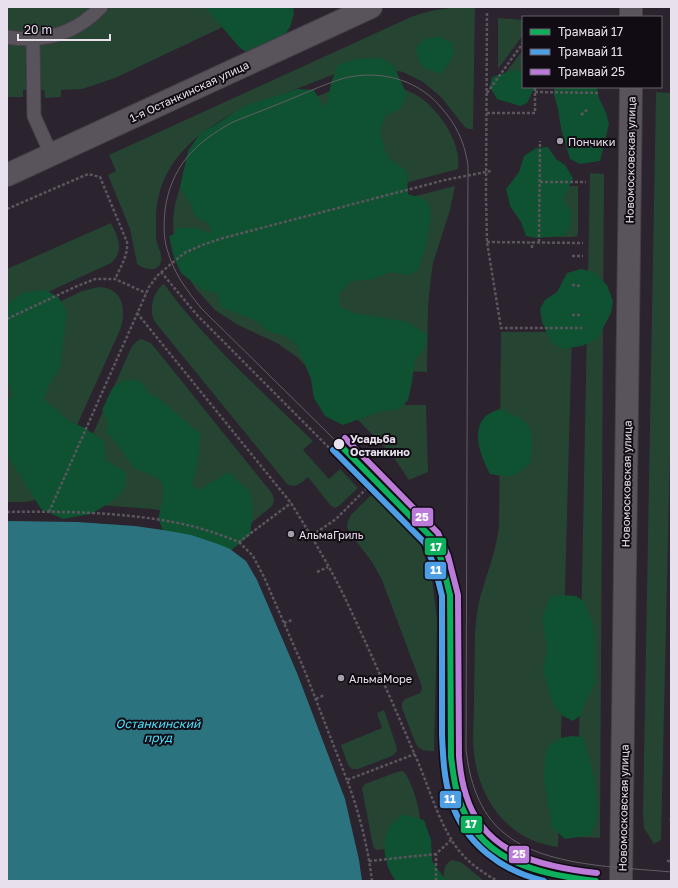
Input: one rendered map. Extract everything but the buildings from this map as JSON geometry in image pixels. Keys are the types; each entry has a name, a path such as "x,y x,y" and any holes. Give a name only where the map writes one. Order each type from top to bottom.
{"street":[{"name":"1-я Останкинская улица","path":"7,175 371,7"},
{"name":"Новомосковская улица","path":"622,881 630,88"}],"lane":[{"path":"7,37 33,39 50,37 64,33 90,18 101,7"},
{"path":"33,39 34,116 51,154"}],"path":[{"path":"487,13 487,242 501,328 582,328"},
{"path":"487,93 522,44"},
{"path":"487,113 535,113 535,88"},
{"path":"535,92 600,93"},
{"path":"581,115 588,109"},
{"path":"539,242 540,140"},
{"path":"49,512 146,293 157,276 186,252 223,238 445,180 491,171"},
{"path":"7,209 88,174 100,177 127,242 125,259 115,279"},
{"path":"540,182 586,182"},
{"path":"487,242 582,243"},
{"path":"532,242 532,248"},
{"path":"572,256 582,256"},
{"path":"161,272 197,315 368,487 336,518 311,536"},
{"path":"7,319 95,279 115,279 146,293"},
{"path":"572,285 582,286"},
{"path":"137,313 290,503 311,536 344,597 415,754 436,808 451,840 462,854 498,881"},
{"path":"572,315 582,315"},
{"path":"239,542 290,503"},
{"path":"7,512 121,515 179,523 207,530 239,542 252,556 264,577 316,699 353,797 369,861 372,881"},
{"path":"317,572 328,567"},
{"path":"284,623 292,620"},
{"path":"365,681 380,676"},
{"path":"316,699 324,696"},
{"path":"347,780 415,754"},
{"path":"369,861 436,854 451,840"},
{"path":"436,854 436,881"}],"green space":[{"path":"7,7 265,7 115,78 82,89 61,90 61,97 45,98 44,90 23,90 23,97 7,97"},
{"path":"205,7 293,7 294,14 290,27 280,42 263,50 246,52 239,47"},
{"path":"475,7 473,129 468,129 464,126 441,97 423,82 403,72 391,70 340,72 230,115 214,124 200,135 176,158 161,188 157,204 156,238 161,256 161,262 157,268 154,269 146,268 137,264 130,229 108,175 116,171 109,155 411,17 442,9"},
{"path":"498,18 522,20 522,36 498,69"},
{"path":"438,37 452,43 454,55 441,74 423,66 417,54 416,48 424,39"},
{"path":"522,51 522,88 530,94 497,84"},
{"path":"382,58 394,66 407,95 400,109 386,115 380,131 385,151 390,159 407,171 408,194 426,201 429,206 430,224 418,270 409,275 390,272 373,279 351,281 339,294 340,307 354,313 407,322 428,335 423,351 415,358 408,400 399,409 379,412 343,425 325,416 314,398 311,379 297,345 284,335 273,333 265,329 255,320 221,307 218,294 202,289 181,273 174,258 169,236 173,235 178,228 195,228 210,233 212,230 206,222 195,216 191,204 180,187 188,151 200,134 247,105 298,89 314,90 324,108 328,101 331,83 338,65 357,59"},
{"path":"514,70 522,72 522,88 534,88 527,103 520,106 497,99 490,87 492,77"},
{"path":"398,87 415,94 432,107 439,116 452,136 456,147 458,169 221,232 174,246 173,219 175,204 183,177 236,129 333,90"},
{"path":"554,88 597,88 599,98 609,124 600,161 580,164 570,159 561,128 554,95"},
{"path":"656,92 671,93 671,411 661,840 654,844 644,828 643,814"},
{"path":"548,147 556,159 565,165 573,178 563,199 572,213 570,228 563,236 536,238 526,236 521,222 510,206 506,189 519,172 524,156 536,148"},
{"path":"590,173 604,174 600,838 577,837"},
{"path":"455,186 450,210 433,263 428,306 427,372 405,371 405,405 426,405 428,472 409,480 392,455 297,357 277,343 238,325 215,310 196,289 183,270 225,244"},
{"path":"543,186 578,186 577,236 543,237"},
{"path":"111,223 118,239 119,249 111,263 7,311 7,269"},
{"path":"581,269 593,272 607,285 613,301 611,313 597,339 582,346 562,349 553,343 546,331 542,322 540,309 545,300 557,292 567,273"},
{"path":"164,284 180,305 216,346 313,441 303,450 329,479 340,469 358,488 339,506 335,508 331,506 308,477 301,483 293,486 287,484 155,322 152,312 154,296"},
{"path":"98,287 106,288 118,295 123,308 120,330 49,487 36,500 25,502 7,502 7,327 82,291"},
{"path":"46,290 58,297 67,312 60,367 48,387 44,399 70,422 83,427 104,441 105,460 126,472 126,486 114,500 91,514 63,519 41,509 9,458 7,450 7,400 13,396 7,379 7,305 22,293"},
{"path":"501,332 572,332 558,847 540,843 524,836 511,827 499,815 482,787 474,753 473,734 476,619 480,599 498,536 499,527"},
{"path":"141,339 151,343 273,495 274,502 272,506 250,524 152,509 72,503 67,492 132,346"},
{"path":"126,380 140,381 149,394 158,398 200,434 198,461 192,485 199,490 229,472 250,492 253,508 250,535 225,555 163,530 158,519 163,499 163,486 160,480 150,474 135,469 114,440 106,432 108,423 102,410 113,387"},
{"path":"500,409 520,418 526,423 529,427 532,440 531,462 521,471 508,476 490,474 481,454 478,438 480,424 484,418 490,413"},
{"path":"373,493 409,529 420,544 432,579 437,620 434,751 426,751 421,749 415,742 402,708 402,703 405,699 420,693 422,688 421,684 382,580 372,562 347,527 351,515"},
{"path":"561,595 576,596 584,602 593,624 595,638 595,684 584,705 581,715 573,721 563,716 553,704 543,671 547,648 542,618 550,597"},
{"path":"384,710 397,751 392,756 358,769 352,769 348,765 341,745 382,728 377,713"},
{"path":"571,736 583,737 593,775 597,814 591,835 565,839 552,827 544,778 545,756 549,745 561,738"},
{"path":"403,771 410,781 419,812 420,825 415,847 376,850 373,846 362,788 365,784"},
{"path":"403,814 424,820 431,840 432,861 445,879 465,881 396,881 389,870 385,857 385,843 389,828"},
{"path":"452,860 461,862 484,881 443,881 445,866"}],"water":[{"name":"Останкинский пруд","path":"7,521 77,522 135,526 163,530 191,535 218,544 230,549 246,561 257,580 297,673 345,799 359,860 362,881 7,881"}],"tram line":[{"path":"339,444 202,309 191,295 173,266 167,249 164,234 165,210 168,194 179,168 197,147 220,130 233,122 341,79 354,76 381,76 407,82 418,88 439,105 455,126 462,140 468,165 466,749 467,760 477,795 482,806 495,825 520,844 540,853 583,863 671,872"},
{"name":"25","path":"345,438 438,533 448,556 458,595 459,761 466,795 475,815 486,832 501,844 518,854 537,862 556,867 597,873"},
{"name":"17","path":"339,444 432,538 441,559 450,595 451,757 457,794 468,820 481,837 496,851 513,861 532,869 596,881"},
{"name":"11","path":"333,450 425,543 435,568 442,596 443,760 445,777 451,801 457,816 476,843 500,863 544,881"}],"place":[{"name":"Пончики","path":"560,141"},
{"name":"Усадьба Останкино","path":"339,444"},
{"name":"АльмаГриль","path":"291,534"},
{"name":"АльмаМоре","path":"341,678"}]}
